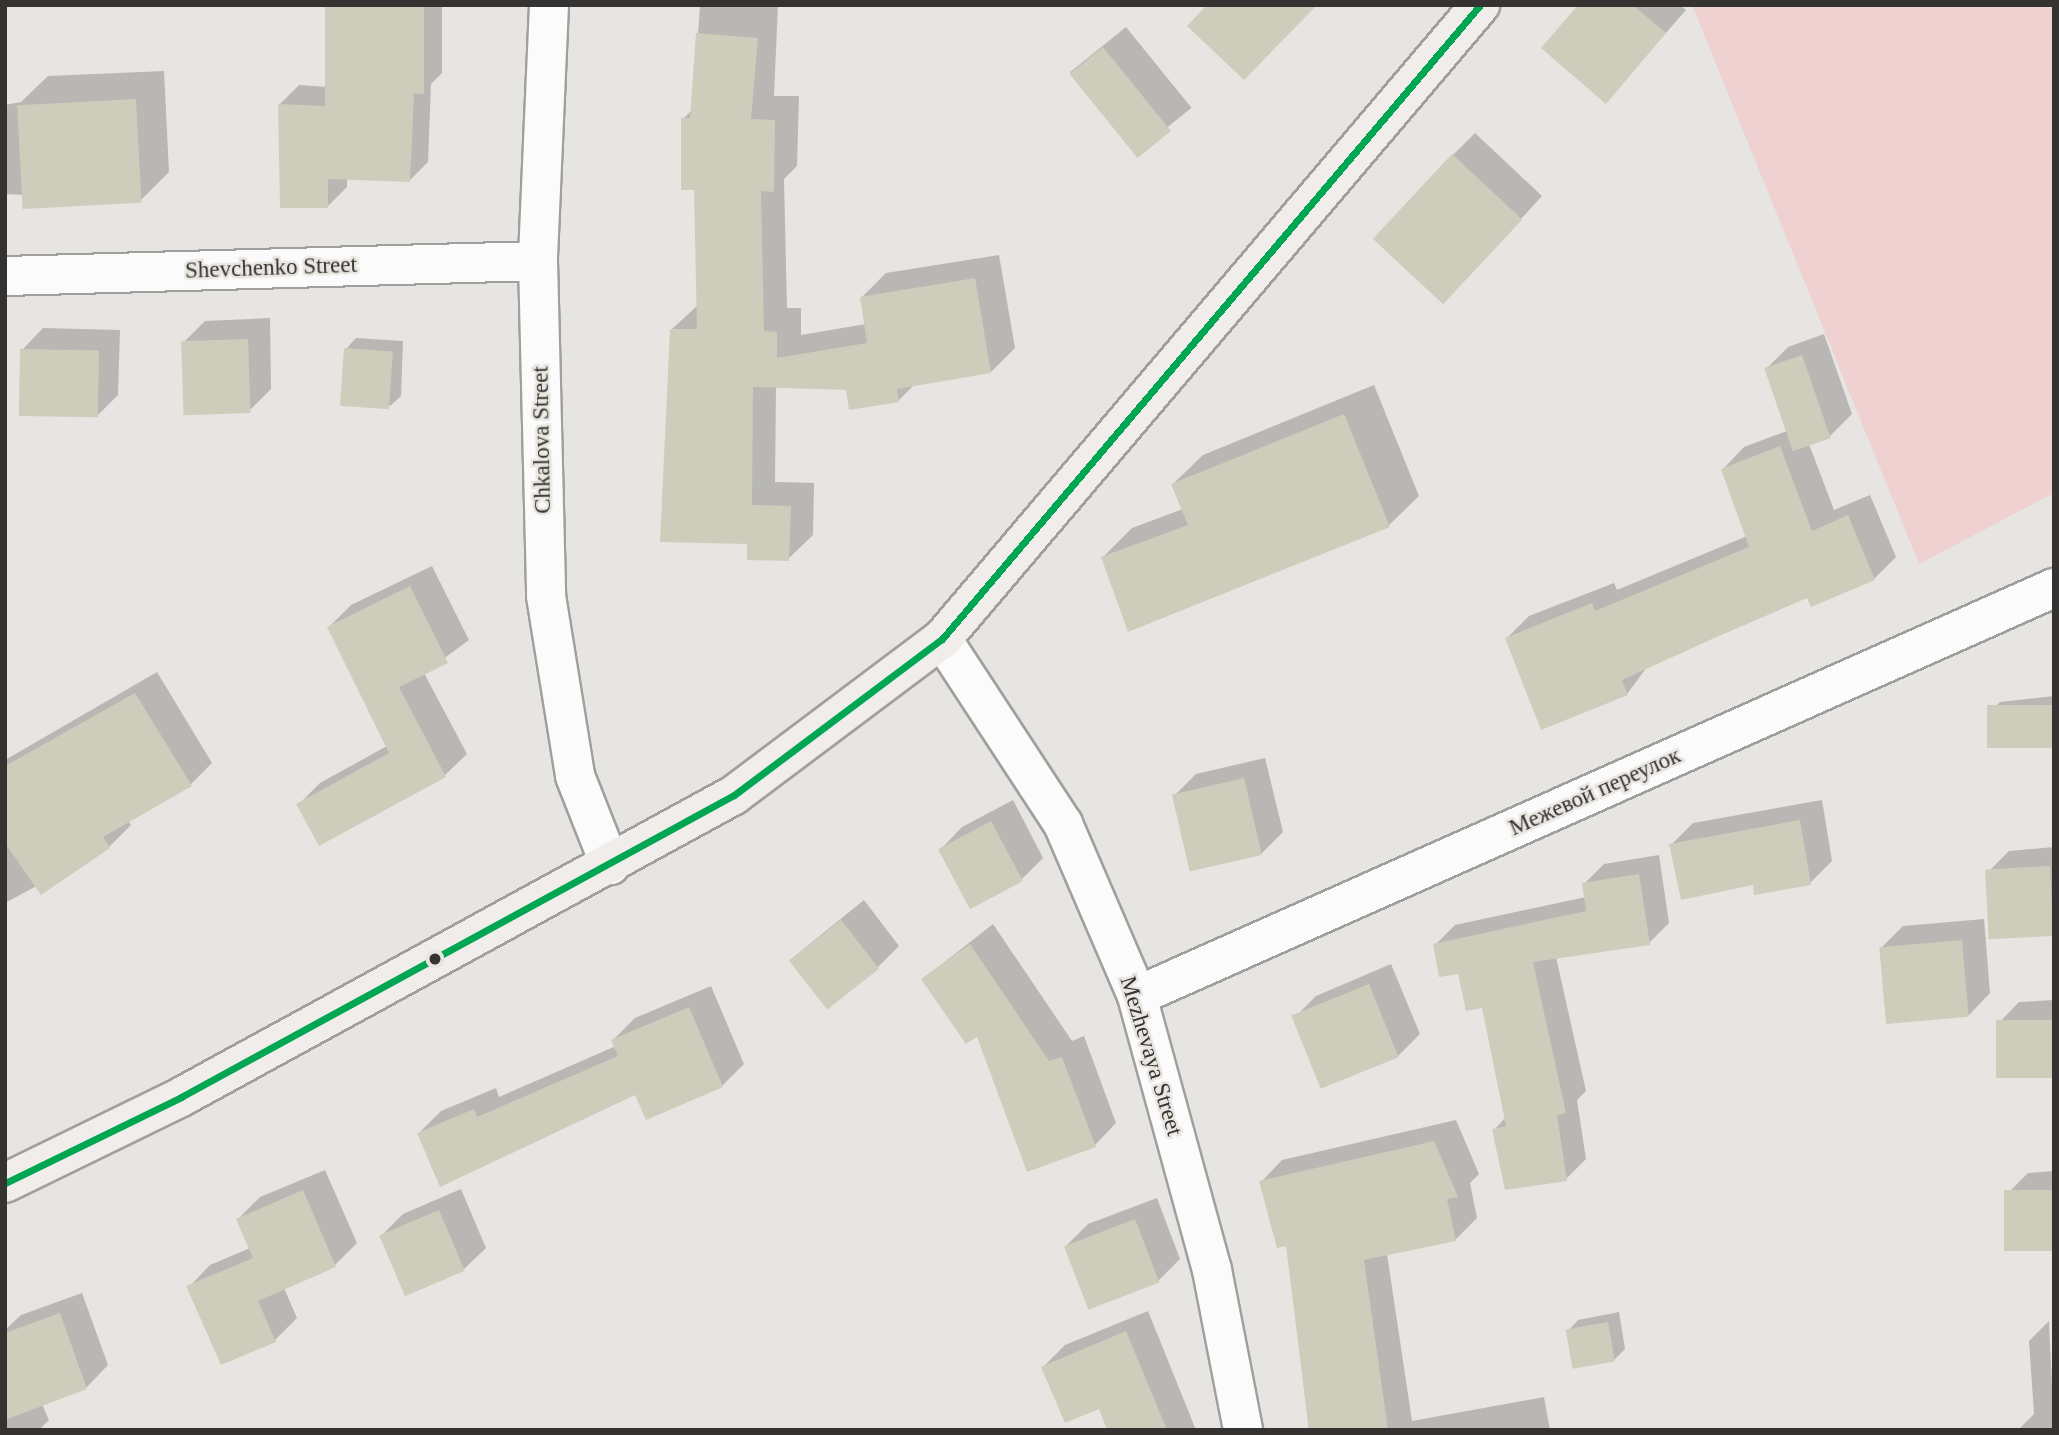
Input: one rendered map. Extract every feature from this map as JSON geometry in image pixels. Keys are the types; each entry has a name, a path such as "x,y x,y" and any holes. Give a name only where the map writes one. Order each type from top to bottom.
{"main road":[{"path":"5,1183 181,1097 610,865 757,779 942,639 1480,5"}],"street":[{"name":"Chkalova Street","path":"549,5 538,261 546,596 575,776 610,865"},
{"name":"Shevchenko Street","path":"5,276 538,261"},
{"name":"Межевой переулок","path":"1137,996 2054,588"},
{"name":"Mezhevaya Street","path":"942,639 1063,824 1137,996 1212,1270 1243,1430"}],"shaded area":[{"path":"1692,5 2054,5 2054,493 1919,564"}],"building":[{"path":"325,5 424,5 424,94 414,93 410,182 328,179 328,208 280,208 278,104 325,106"},
{"path":"1207,5 1317,5 1244,80 1187,26"},
{"path":"1578,5 1633,5 1666,33 1606,104 1541,48"},
{"path":"696,33 758,38 751,119 775,120 774,192 761,191 764,331 777,332 777,358 867,343 860,297 975,278 991,373 897,389 899,402 849,410 846,390 753,387 752,505 791,506 789,561 747,560 747,544 660,542 670,329 697,329 694,190 681,190 681,118 690,118"},
{"path":"1103,47 1171,131 1138,158 1070,74"},
{"path":"136,99 141,203 23,209 17,105"},
{"path":"1452,154 1522,219 1443,304 1373,239"},
{"path":"248,339 251,413 184,415 181,341"},
{"path":"344,348 393,351 389,409 340,406"},
{"path":"20,349 99,350 98,417 19,416"},
{"path":"1802,355 1831,438 1793,451 1764,368"},
{"path":"1344,414 1390,527 1128,632 1101,557 1188,525 1171,484"},
{"path":"1780,446 1812,531 1848,515 1875,580 1811,607 1807,598 1712,639 1622,680 1628,695 1541,730 1505,638 1592,603 1595,611 1749,547 1721,469"},
{"path":"410,586 448,663 399,687 446,777 319,846 296,804 389,753 327,627"},
{"path":"135,693 192,786 103,837 110,848 41,895 5,843 5,766"},
{"path":"1987,705 2054,705 2054,748 1987,748"},
{"path":"1244,778 1262,855 1190,872 1172,795"},
{"path":"1800,820 1811,885 1754,895 1753,885 1681,900 1669,844"},
{"path":"991,821 1023,881 970,909 938,849"},
{"path":"2050,866 2054,936 1989,939 1985,869"},
{"path":"1639,874 1650,945 1533,962 1566,1113 1557,1115 1567,1181 1505,1190 1492,1129 1506,1126 1482,1008 1466,1011 1458,974 1439,977 1433,944 1586,911 1582,883"},
{"path":"841,920 879,969 827,1009 789,961"},
{"path":"1962,940 1969,1017 1886,1024 1879,947"},
{"path":"970,944 1049,1061 1062,1057 1096,1147 1027,1172 977,1037 966,1044 921,979"},
{"path":"1369,984 1399,1057 1321,1089 1291,1015"},
{"path":"689,1007 723,1087 646,1120 635,1095 440,1187 417,1133 474,1109 477,1117 618,1056 611,1040"},
{"path":"1996,1020 2054,1020 2054,1078 1996,1078"},
{"path":"1434,1141 1458,1197 1447,1199 1456,1241 1364,1260 1388,1430 1309,1430 1286,1246 1277,1248 1259,1181"},
{"path":"303,1190 336,1267 258,1301 276,1342 221,1365 186,1286 253,1258 236,1219"},
{"path":"2004,1190 2054,1190 2054,1251 2004,1251"},
{"path":"439,1210 465,1271 405,1296 379,1235"},
{"path":"1135,1219 1159,1282 1088,1310 1064,1246"},
{"path":"60,1313 87,1389 5,1420 5,1333"},
{"path":"1608,1322 1615,1361 1573,1369 1566,1329"},
{"path":"1126,1331 1167,1430 1107,1430 1099,1409 1065,1423 1041,1367"}],"transit line":[{"path":"5,1183 181,1097 734,795 942,639 1480,5"}]}
